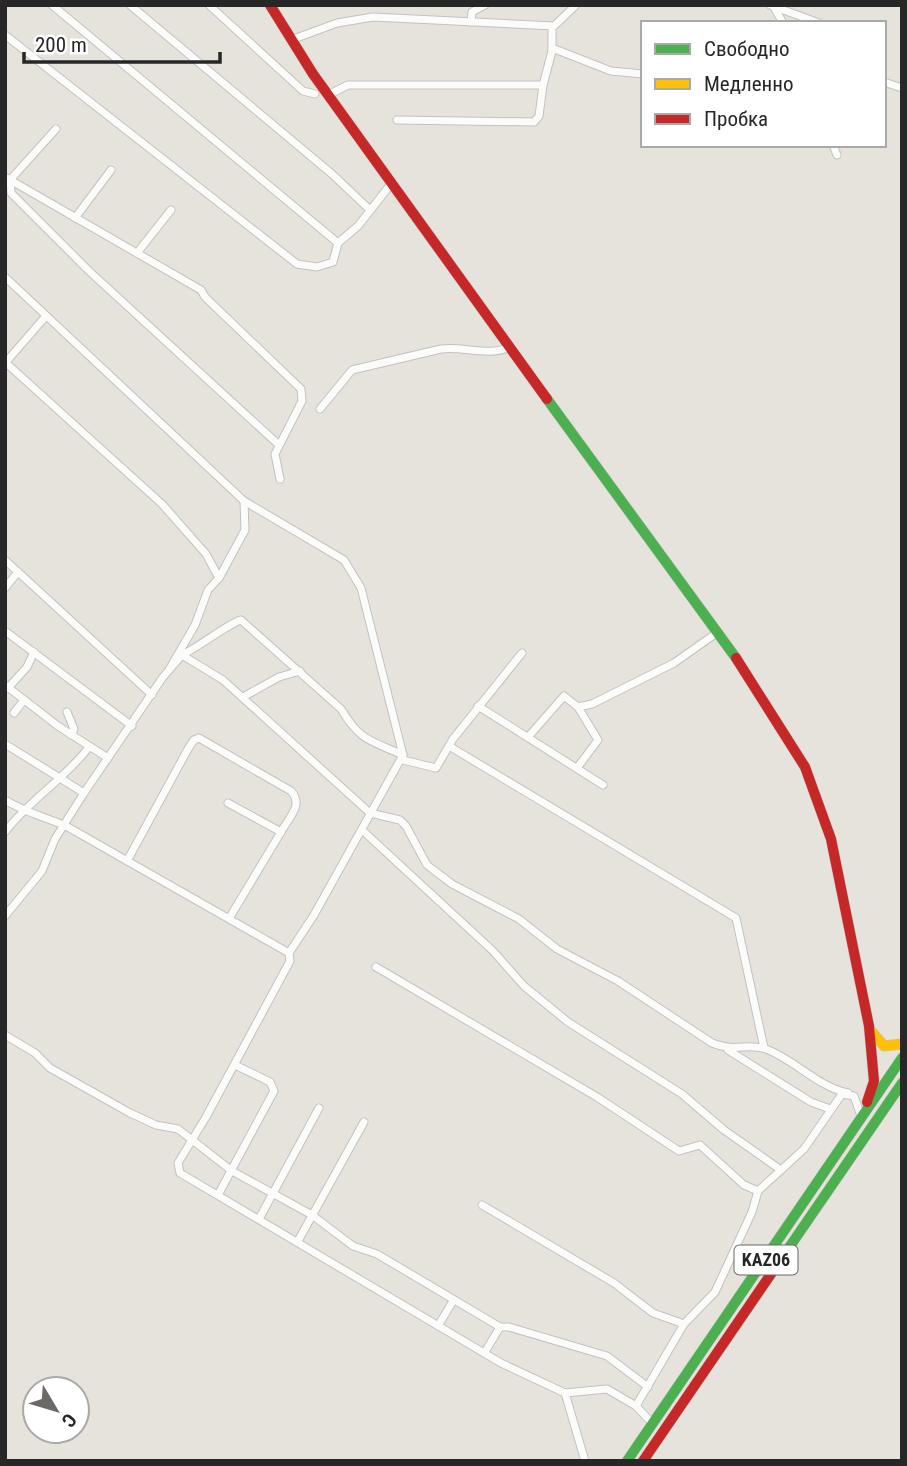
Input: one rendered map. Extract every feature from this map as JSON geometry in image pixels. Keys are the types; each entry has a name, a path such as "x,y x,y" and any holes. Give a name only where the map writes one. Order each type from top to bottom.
{"main road":[{"path":"270,5 291,40 391,184 718,632 782,725 817,794 842,888 869,1026 874,1081 861,1117"},
{"path":"869,1026 881,1045 891,1048 902,1044"},
{"name":"KАZ06","path":"627,1461 757,1275 902,1058"},
{"name":"KАZ06","path":"643,1461 902,1083"}],"street":[{"path":"52,5 338,243"},
{"path":"130,5 332,174 370,210"},
{"path":"209,5 303,91 315,94"},
{"path":"471,22 472,12 485,5"},
{"path":"397,120 534,122 539,117 552,48 552,27 567,9 576,5"},
{"path":"772,6 782,21"},
{"path":"772,6 813,21"},
{"path":"291,40 337,23 373,17 552,27"},
{"path":"5,35 297,264 317,267 332,262 338,243 358,226 391,184"},
{"path":"552,48 611,71 641,74"},
{"path":"328,94 348,85 543,85"},
{"path":"8,179 56,129"},
{"path":"834,147 836,155"},
{"path":"75,218 111,170"},
{"path":"8,179 201,290 205,298 301,389 302,401 279,446 275,462 279,479"},
{"path":"8,179 11,193 18,203 279,446"},
{"path":"137,253 171,211"},
{"path":"5,277 244,501 344,560 361,588 403,758 306,930 289,953 290,961 235,1065 178,1163 180,1173 485,1352 565,1393 607,1389 636,1406 652,1423"},
{"path":"46,316 5,362 162,504 206,554 219,578"},
{"path":"320,409 352,370 441,349 455,347 497,352 510,347"},
{"path":"169,672 175,654 195,625 204,597 219,578 245,530 244,501"},
{"path":"5,560 152,695"},
{"path":"5,588 18,572"},
{"path":"5,916 41,871 55,839 66,826 84,793 169,672 183,655 220,634 233,621 241,620 300,671 341,709 352,727 367,741 403,758 436,768 478,706 523,653"},
{"path":"5,631 132,726"},
{"path":"578,707 592,704 674,663 718,632"},
{"path":"34,652 27,667 7,686 71,735 108,758"},
{"path":"183,655 223,680 370,813 400,820 411,831 427,865 453,884 493,904 558,949 618,981 692,1032 728,1050 811,1102 830,1109"},
{"path":"243,697 279,677 300,671"},
{"path":"529,736 558,699 564,696 578,707 598,740 577,768"},
{"path":"15,713 24,700"},
{"path":"478,706 603,785"},
{"path":"66,712 74,729 71,735"},
{"path":"127,861 188,749 194,740 199,738 291,791 297,798 298,805 230,917"},
{"path":"5,744 58,780 84,793"},
{"path":"449,746 736,918 764,1048"},
{"path":"5,832 89,747"},
{"path":"5,800 23,811 66,826 289,953"},
{"path":"228,803 281,832"},
{"path":"362,830 493,951 524,986 568,1022 682,1094 724,1130 781,1170"},
{"path":"376,967 597,1097 679,1150 700,1144 744,1185 758,1191"},
{"path":"5,1035 35,1053 50,1068 130,1113 156,1125 178,1129 232,1171 312,1214 354,1246 377,1254 500,1327 509,1327 607,1356 648,1387"},
{"path":"728,1050 752,1046 764,1048 811,1073 834,1090 848,1093 857,1101 861,1117"},
{"path":"218,1195 274,1091 270,1082 235,1065"},
{"path":"636,1406 684,1324 715,1292 752,1212 758,1191 804,1149 830,1109 842,1094 848,1093"},
{"path":"260,1219 319,1108"},
{"path":"298,1241 364,1122"},
{"path":"482,1205 614,1283 653,1313 684,1324"},
{"path":"438,1325 453,1301"},
{"path":"485,1352 500,1327"},
{"path":"565,1393 585,1461"}],"traffic: fast":[{"path":"547,399 736,658"},
{"path":"627,1461 902,1058"},
{"path":"786,1252 902,1083"}],"traffic: slow":[{"path":"872,1032 884,1046 902,1044"}],"traffic: jam":[{"path":"270,5 313,74 547,399"},
{"path":"736,658 805,767 831,839 869,1026 874,1081 867,1102"},
{"path":"643,1461 786,1252"}]}
